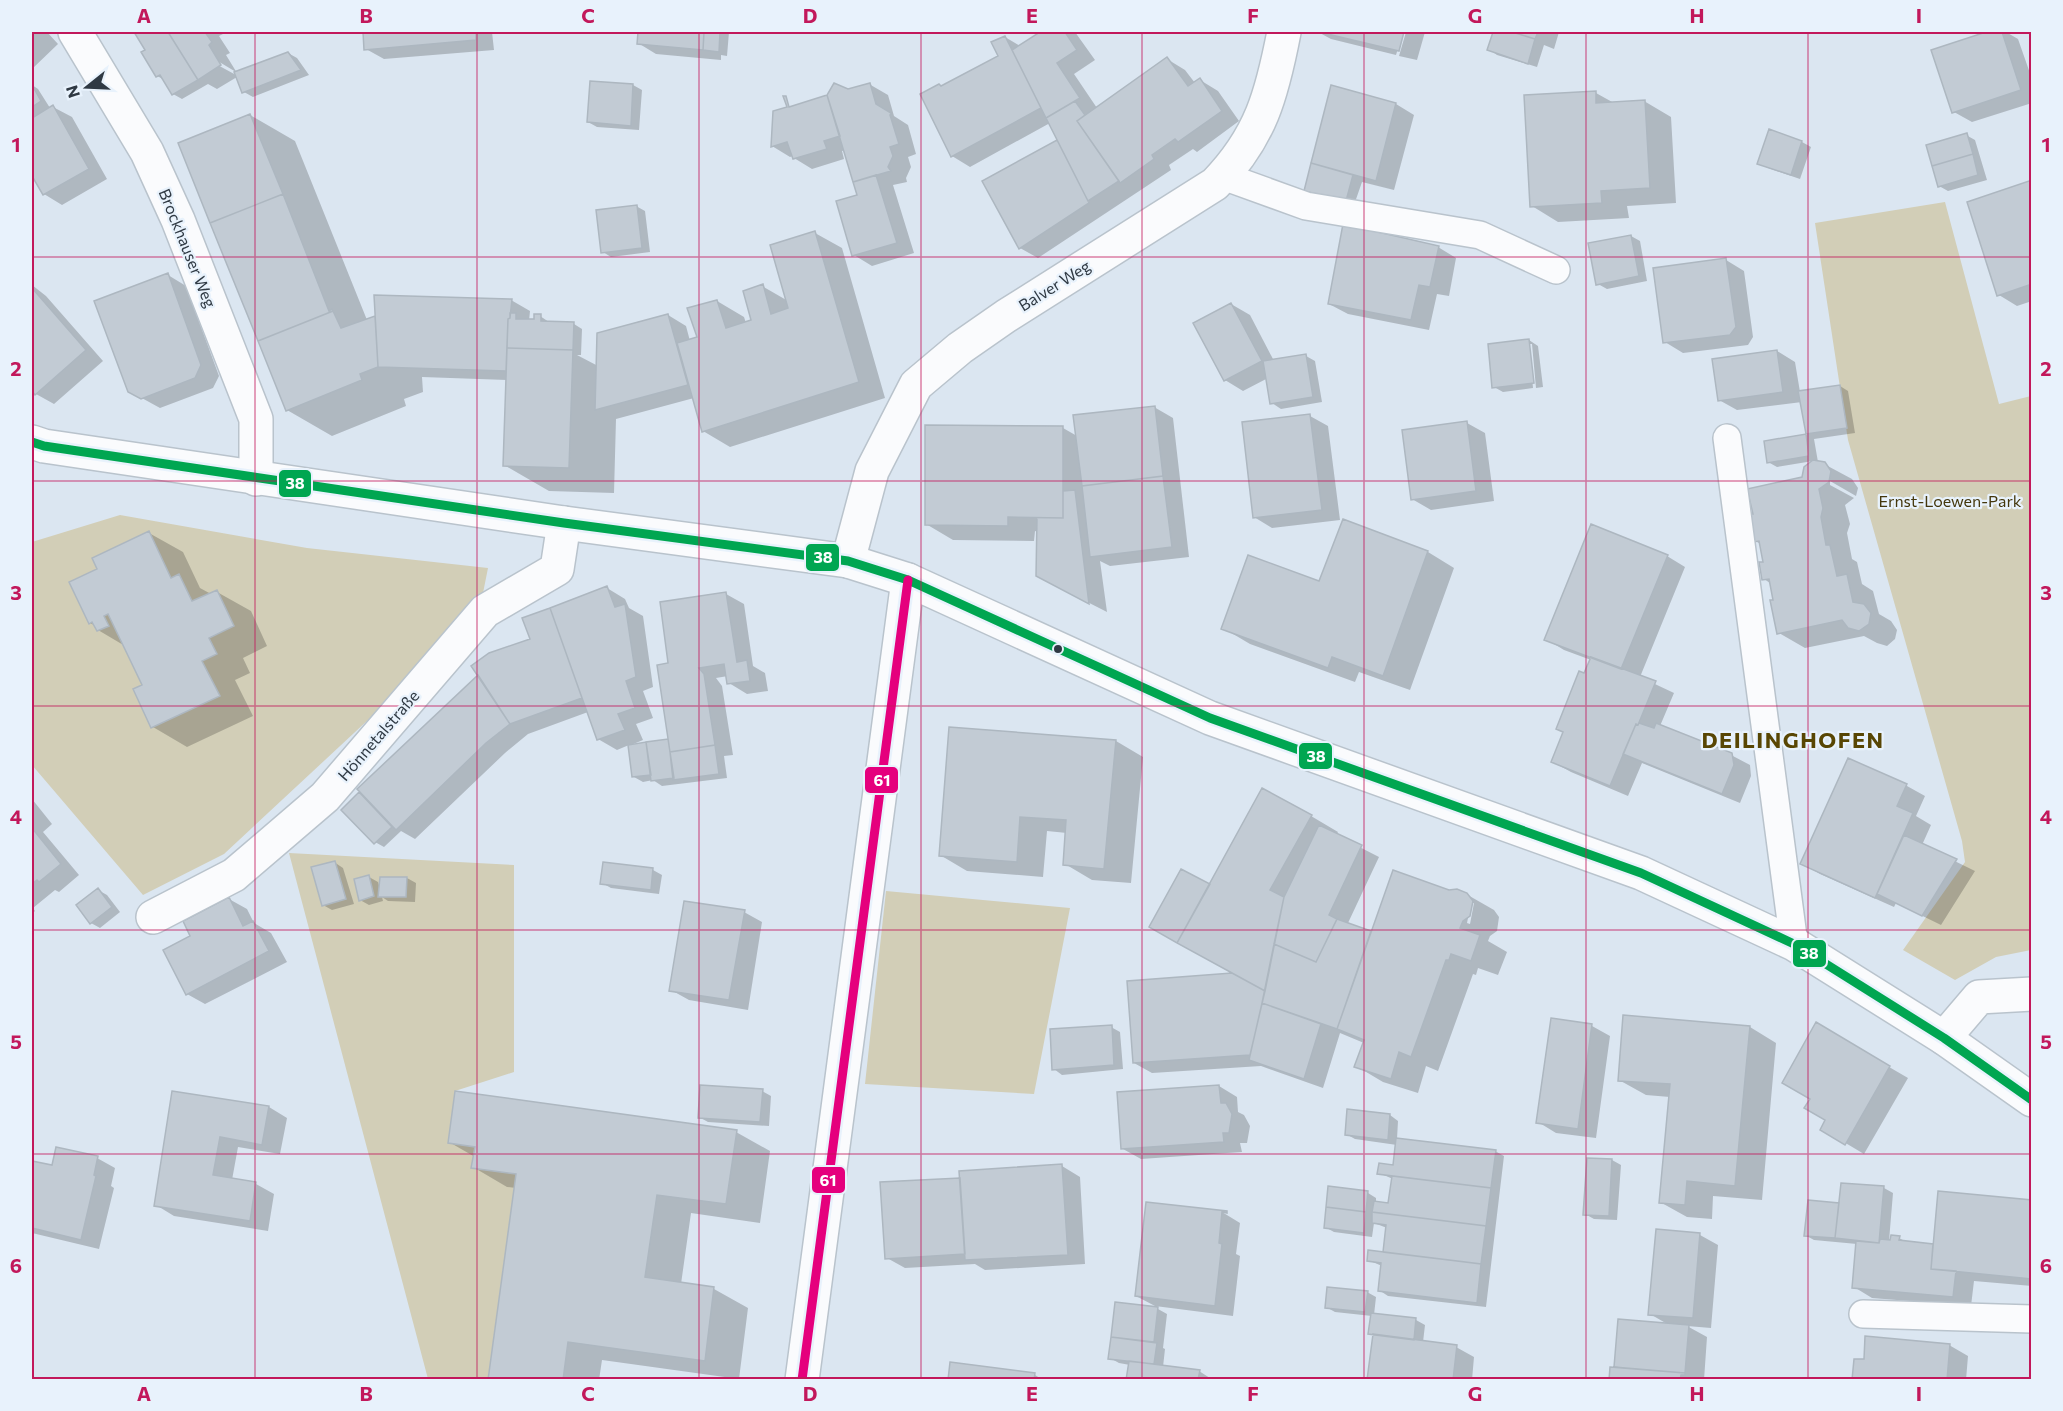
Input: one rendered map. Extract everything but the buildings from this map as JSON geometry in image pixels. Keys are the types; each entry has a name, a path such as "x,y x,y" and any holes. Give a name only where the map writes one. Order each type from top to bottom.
{"street":[{"name":"Brockhauser Weg","path":"75,32 147,152 178,219 256,419 256,478"},
{"name":"Balver Weg","path":"848,561 872,471 916,385 960,348 997,322 1215,184 1239,159 1255,132 1274,85 1284,32"},
{"path":"36,450 256,478 848,561 908,580 1210,718 1641,873 1794,944 1944,1038 2031,1100"},
{"name":"Hönnetalstraße","path":"153,917 234,875 325,797 485,611 557,569 564,523"},
{"path":"802,1380 908,580"},
{"path":"1944,1038 1979,997 2031,994"}],"lane":[{"path":"1223,176 1306,206 1480,235 1556,270"},
{"path":"1727,438 1794,944"},
{"path":"1863,1314 2031,1319"}],"green space":[{"name":"Ernst-Loewen-Park","path":"1945,202 1999,404 2031,396 2031,950 1996,957 1955,980 1903,950 1965,862 1962,841 1848,440 1815,223"},
{"path":"120,515 307,548 488,568 483,593 383,706 224,854 143,895 32,765 32,542"},
{"path":"289,853 514,865 514,1072 455,1091 448,1143 475,1147 472,1168 516,1174 488,1379 428,1379"},
{"path":"886,891 1070,908 1034,1094 865,1084"}],"transit line":[{"name":"38","path":"32,442 44,446 564,523 848,561 908,580 1210,718 1641,873 1794,944 1944,1038 2032,1100"},
{"name":"61","path":"802,1380 908,580"}],"district":[{"name":"DEILINGHOFEN","path":"1793,739"}]}
